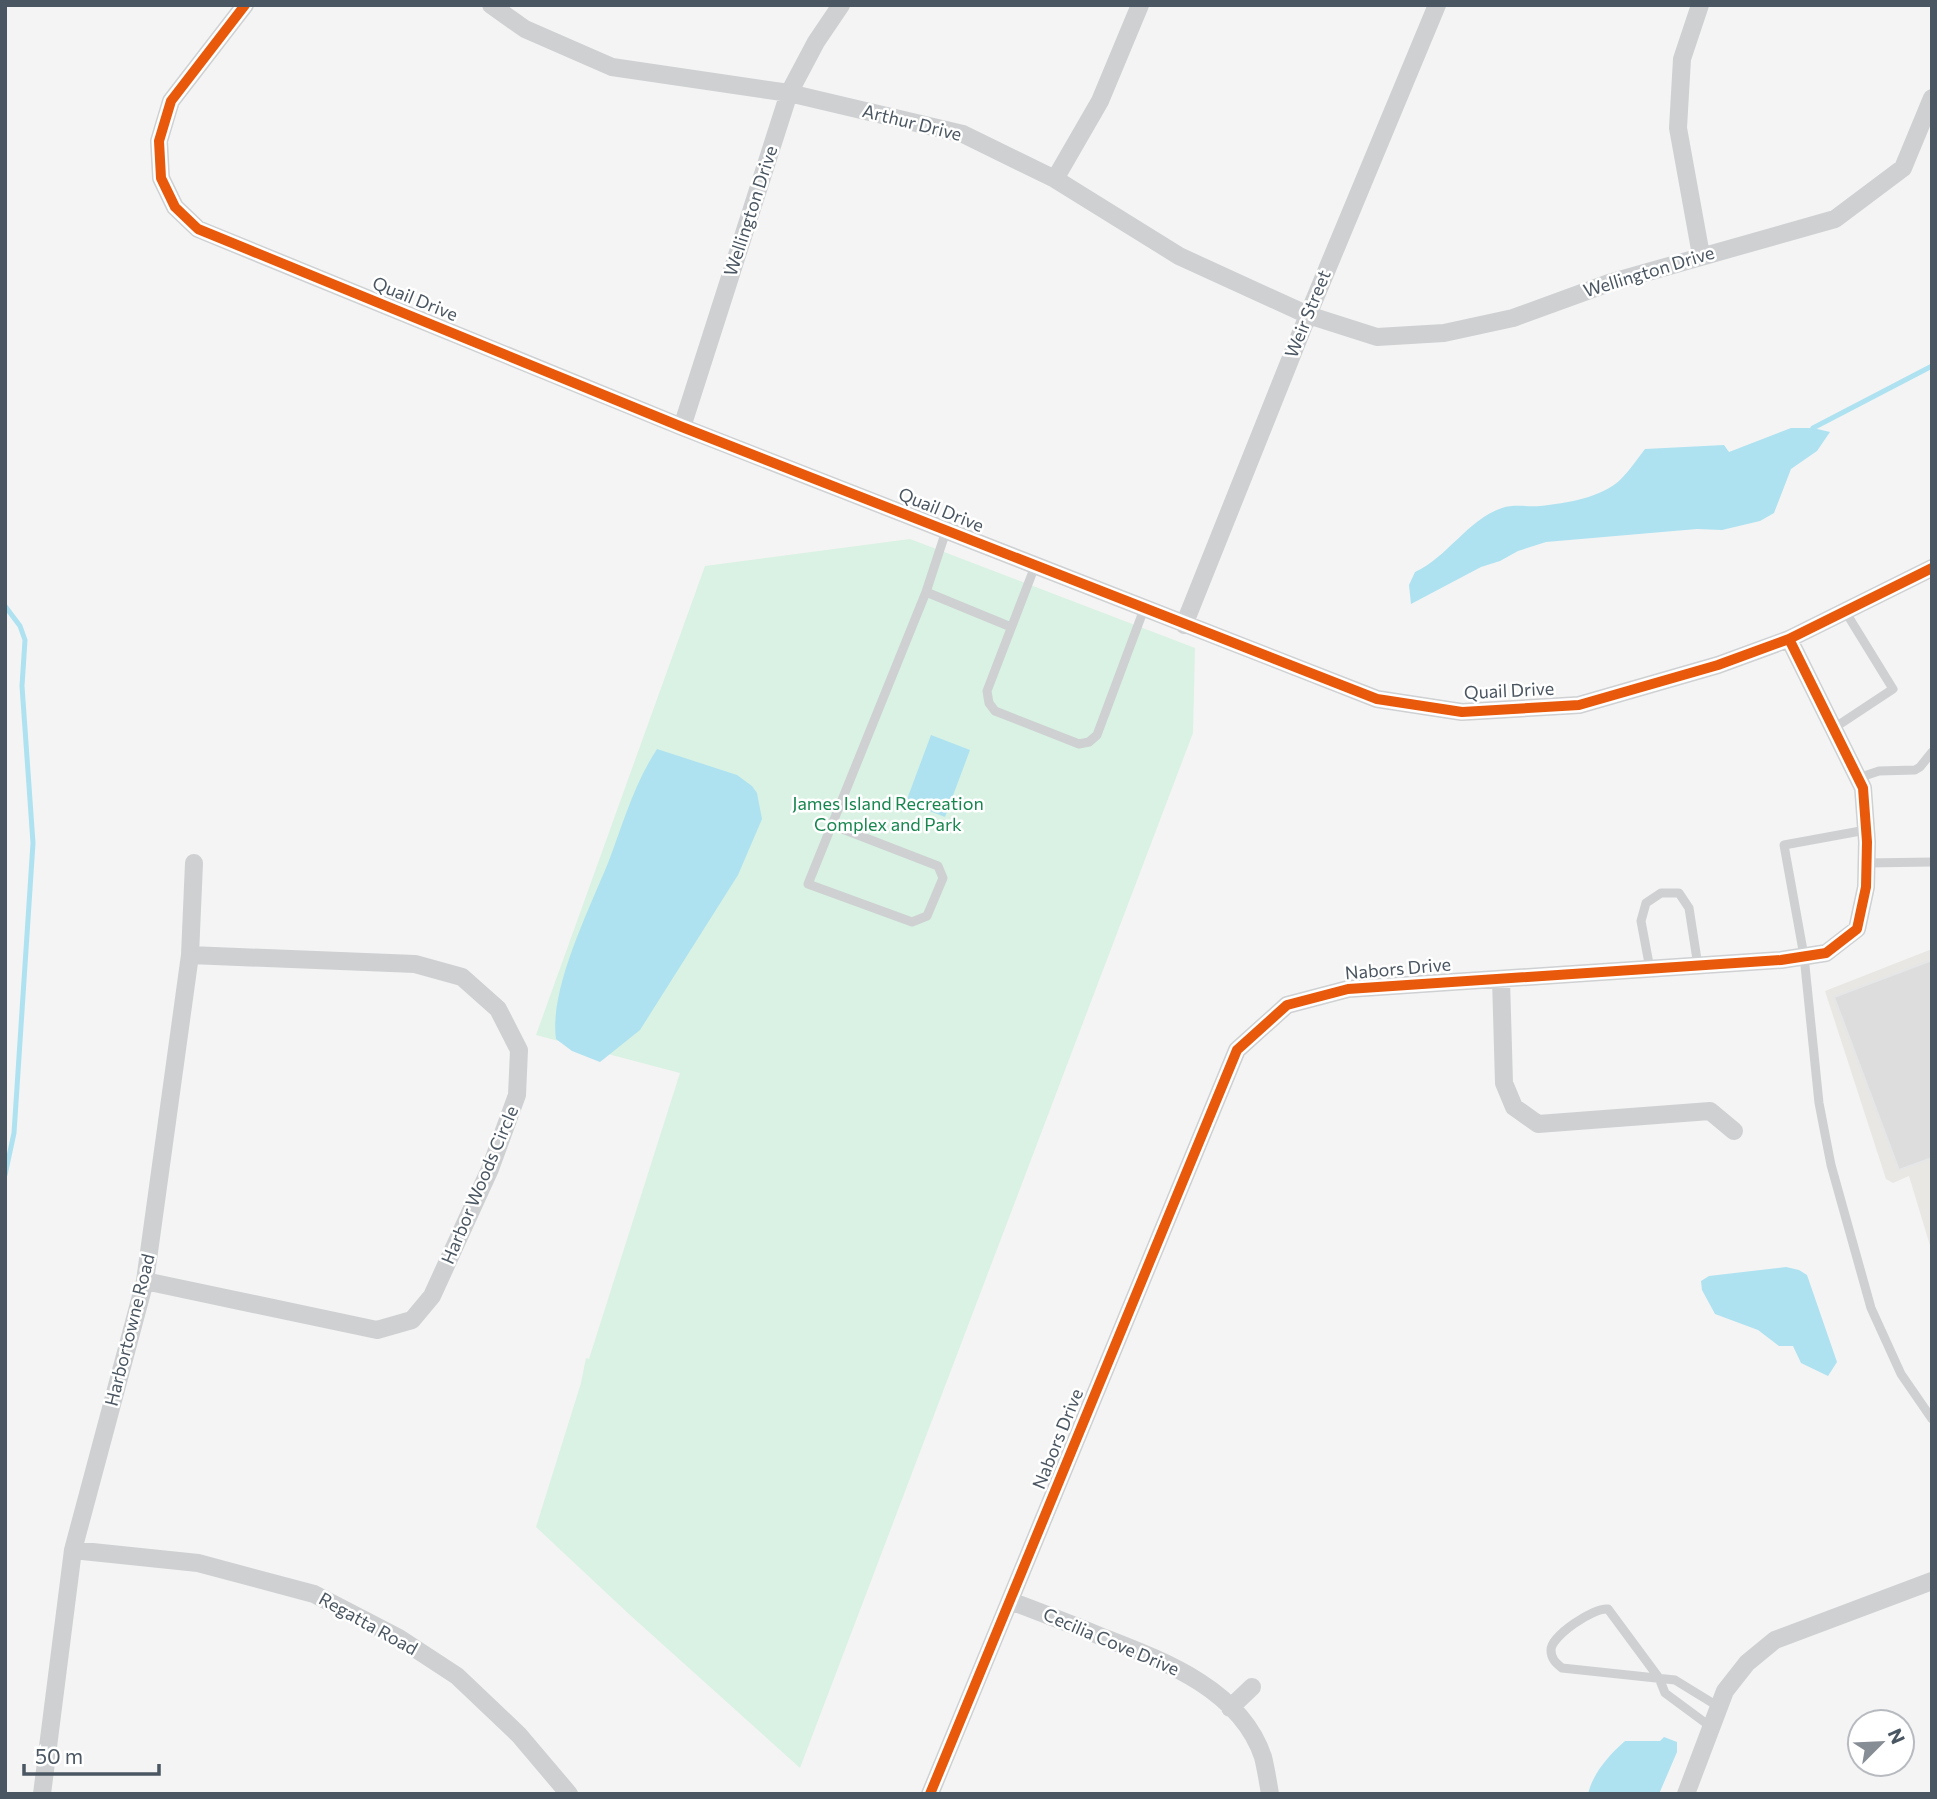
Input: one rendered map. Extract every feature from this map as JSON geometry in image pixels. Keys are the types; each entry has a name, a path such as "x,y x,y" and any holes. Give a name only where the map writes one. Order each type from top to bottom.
{"street":[{"name":"Quail Drive","path":"245,5 171,101 159,141 161,178 175,207 198,229 682,427 1377,699 1462,712 1579,705 1718,665 1789,639 1932,568"},
{"name":"Arthur Drive","path":"491,5 525,29 612,66 789,93 963,134 1055,179 1180,256 1308,314"},
{"name":"Wellington Drive","path":"682,427 789,93 816,42 841,5"},
{"path":"1055,179 1100,101 1140,5"},
{"name":"Weir Street","path":"1184,625 1308,314 1437,5"},
{"path":"1700,5 1682,59 1678,128 1701,256"},
{"name":"Wellington Drive","path":"1308,314 1377,337 1444,333 1513,318 1609,283 1835,219 1903,168 1932,97"},
{"name":"Nabors Drive","path":"930,1794 1237,1050 1287,1005 1348,989 1781,960 1826,953 1857,929 1866,887 1863,788 1789,639"},
{"name":"Harbortowne Road","path":"42,1794 73,1549 145,1281 190,955 194,863"},
{"name":"Harbor Woods Circle","path":"145,1281 377,1329 412,1320 432,1296 490,1169 517,1095 519,1050 498,1009 462,977 415,964 190,955"},
{"path":"1501,979 1504,1083 1514,1107 1538,1124 1710,1111 1734,1131"},
{"name":"Regatta Road","path":"73,1549 198,1563 314,1594 399,1638 457,1676 519,1735 569,1794"},
{"path":"1686,1794 1725,1691 1747,1663 1775,1640 1932,1581"},
{"name":"Cecilia Cove Drive","path":"1010,1601 1160,1660 1194,1678 1230,1707 1246,1726 1262,1756 1270,1794"},
{"path":"1230,1707 1252,1687"}],"lane":[{"path":"832,825 938,866 943,878 927,916 912,922 808,884 926,592 946,531"},
{"path":"1035,566 987,691 989,703 995,711 1079,744 1088,742 1097,735 1144,609"},
{"path":"926,592 1011,627"},
{"path":"1834,728 1893,689 1845,611"},
{"path":"1858,778 1879,771 1915,770 1932,752"},
{"path":"1866,830 1784,845 1804,956 1819,1103 1831,1165 1876,1319 1901,1374 1932,1419"},
{"path":"1866,863 1932,862"},
{"path":"1650,969 1641,920 1646,903 1661,893 1679,893 1689,908 1698,966"},
{"path":"1711,1727 1665,1693 1658,1678 1608,1609 1593,1611 1553,1640 1553,1660 1562,1668 1658,1678 1675,1680 1719,1707"}],"shaded area":[{"path":"1932,949 1932,1252 1909,1176 1893,1183 1886,1179 1825,991"}],"green space":[{"name":"James Island Recreation Complex and Park","path":"910,539 1195,648 1193,733 800,1768 536,1527 581,1383 586,1358 589,1359 680,1073 536,1035 705,566"}],"water":[{"path":"1791,428 1813,428 1830,432 1817,451 1791,469 1774,513 1760,521 1722,530 1697,529 1546,542 1481,567 1411,604 1409,585 1415,572 1438,557 1478,521 1502,508 1550,505 1604,491 1621,479 1645,449 1724,445 1729,452"},
{"path":"931,735 970,750 945,817 906,802"},
{"path":"657,749 737,775 757,793 762,819 738,875 640,1030 600,1062 572,1051 556,1039 558,997 581,926 642,776"},
{"path":"1786,1267 1807,1275 1837,1362 1828,1376 1801,1363 1793,1346 1779,1346 1758,1330 1715,1314 1702,1290 1701,1281 1709,1276"},
{"path":"1664,1737 1677,1742 1677,1752 1659,1794 1588,1794 1602,1765 1625,1741 1660,1741"}],"building":[{"path":"1932,960 1932,1158 1899,1170 1834,997"}],"waterway":[{"path":"1813,428 1932,366"},
{"path":"5,606 20,626 25,640 22,686 33,843 14,1133 5,1175"}],"cycle path":[{"path":"245,5 171,101 159,141 161,178 175,207 198,229 682,427 1377,699 1462,712 1579,705 1718,665 1789,639 1932,568"},
{"path":"930,1794 1237,1050 1287,1005 1348,989 1781,960 1826,953 1857,929 1866,887 1867,842 1863,788 1789,639"}]}
